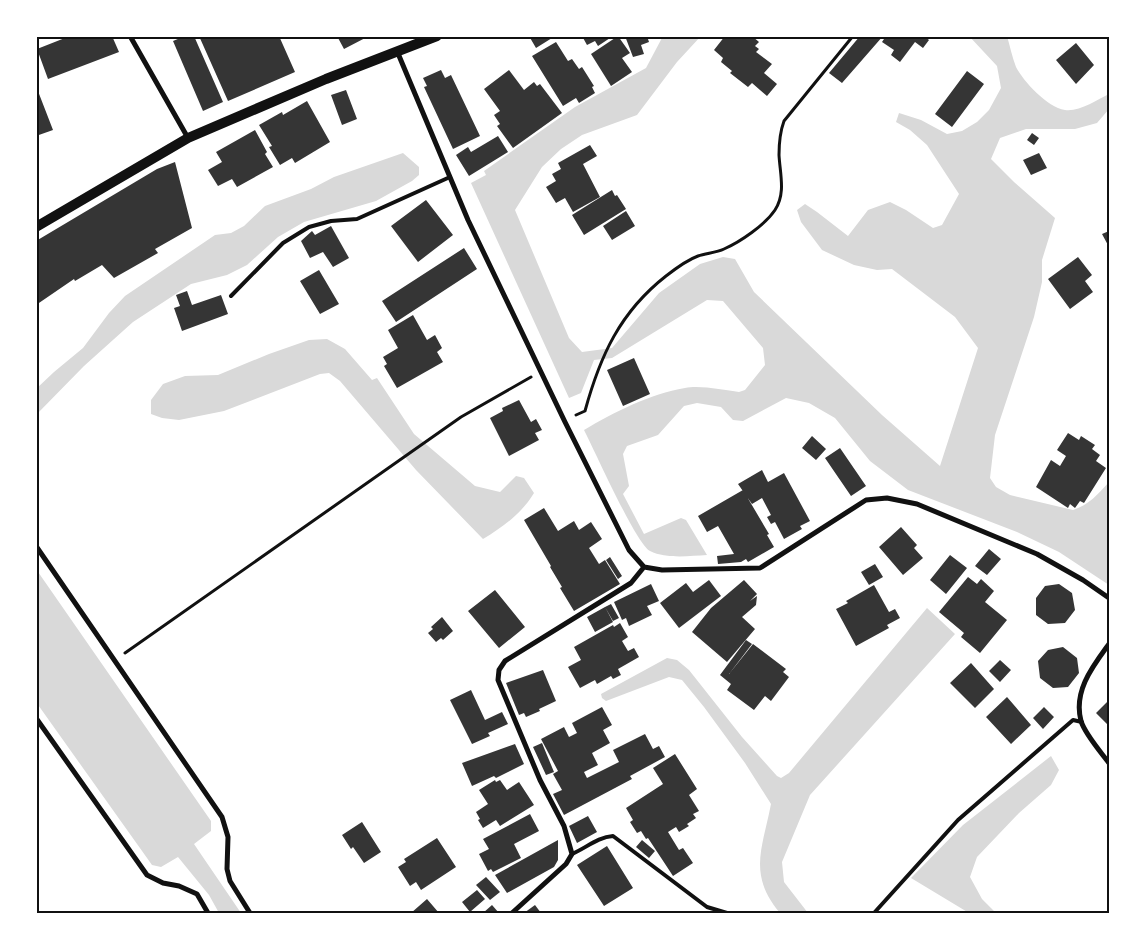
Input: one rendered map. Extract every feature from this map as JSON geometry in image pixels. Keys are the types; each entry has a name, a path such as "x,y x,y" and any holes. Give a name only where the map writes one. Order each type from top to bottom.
{"main road":[{"path":"36,227 188,138 326,79 437,36"}],"street":[{"path":"130,36 188,138"},
{"path":"397,51 468,220 540,372 628,550 644,567 662,570 760,568 866,500 887,498 917,504 1037,554 1083,580 1109,598"},
{"path":"36,546 222,817 228,837 227,869 230,881 250,913"},
{"path":"512,913 566,864 572,854 564,826 540,780 501,689 498,680 499,670 505,661 631,583 644,567"},
{"path":"1109,644 1090,670 1082,689 1079,706 1082,722 1109,763"},
{"path":"36,718 147,875 163,883 179,886 196,894 208,913"}],"lane":[{"path":"231,296 283,242 309,227 331,221 357,219 450,177"},
{"path":"874,913 958,820 1073,720 1082,722"},
{"path":"572,854 585,849 604,836 613,836 707,907 727,913"}],"path":[{"path":"564,422 584,411 599,367 613,336 628,312 650,288 675,269 697,256 723,250 768,220 776,209 781,197 782,179 779,156 780,133 784,121 853,36"},
{"path":"115,660 461,417 540,372"}],"shaded area":[{"path":"663,36 701,36 677,62 637,115 582,135 561,149 542,167 515,210 569,338 582,352 612,348 659,293 700,264 723,257 735,259 754,292 882,415 940,466 978,348 955,317 892,269 877,270 854,265 822,250 801,222 797,210 805,204 848,236 868,210 890,202 933,228 942,225 959,194 927,145 910,130 896,122 899,113 921,120 947,134 962,131 977,122 989,110 1001,88 997,66 969,36 1007,36 1016,67 1020,73 1037,93 1058,108 1065,110 1076,109 1109,94 1109,109 1097,123 1075,129 1026,129 1000,138 991,159 1055,218 1042,260 1042,282 1034,317 995,435 990,478 996,487 1010,495 1073,510 1089,502 1109,482 1109,585 1059,552 1017,532 908,490 870,461 835,418 809,403 786,398 743,421 733,420 721,407 697,403 684,406 658,435 627,446 623,454 629,486 623,494 644,534 681,518 686,520 707,555 678,556 656,554 644,545 626,515 584,430 633,404 672,391 698,387 739,392 745,390 765,365 763,348 723,301 707,300 612,358 594,360 581,393 569,398 471,183 486,175 484,171 575,107 646,68"},
{"path":"403,153 419,167 419,175 412,181 376,201 304,222 278,237 247,265 227,275 191,284 133,322 84,366 36,415 36,389 83,348 109,313 125,296 215,235 231,233 244,226 265,206 311,189 334,177"},
{"path":"327,339 345,349 372,380 377,378 414,434 475,486 500,492 516,476 524,478 534,493 524,507 505,524 483,539 416,470 340,381 329,373 320,374 224,411 179,420 162,418 151,414 151,400 163,384 185,376 218,375 309,340"},
{"path":"36,569 211,821 211,831 194,844 241,913 219,913 209,895 178,857 161,867 152,865 36,702"},
{"path":"927,608 955,634 810,795 782,862 784,882 808,913 780,913 770,899 761,873 760,860 771,804 745,763 682,680 669,677 606,701 602,698 601,694 667,658 677,660 689,670 742,737 777,776 781,778 789,773"},
{"path":"1051,756 1059,770 1051,785 1019,813 977,857 970,877 982,899 996,913 969,913 911,878 963,825"}],"building":[{"path":"70,36 112,36 119,52 48,79 37,49"},
{"path":"185,36 194,36 223,102 203,111 173,41"},
{"path":"199,36 279,36 295,72 228,101"},
{"path":"337,36 369,36 344,49"},
{"path":"529,36 551,36 552,38 536,48"},
{"path":"582,36 613,36 598,46 595,41 587,45"},
{"path":"618,36 630,53 622,58 632,72 611,86 591,54"},
{"path":"625,36 647,36 649,42 641,45 644,54 633,57"},
{"path":"725,36 752,36 759,42 755,46 759,49 756,52 772,64 764,73 777,84 767,96 752,83 748,87 730,73 732,71 721,62 723,58 714,50"},
{"path":"860,36 883,36 842,83 829,73"},
{"path":"886,36 924,36 929,40 923,48 915,42 900,62 891,55 894,50 882,42"},
{"path":"556,42 568,61 572,59 579,69 582,67 594,86 592,87 595,93 579,103 576,98 563,106 532,56"},
{"path":"1076,43 1094,65 1076,84 1056,60"},
{"path":"441,70 445,78 451,75 480,136 453,149 424,87 427,86 423,78"},
{"path":"509,70 524,90 534,82 537,86 540,84 562,113 513,148 497,126 500,124 494,115 500,111 484,89"},
{"path":"967,71 984,84 952,127 935,114"},
{"path":"36,86 53,130 36,136"},
{"path":"346,90 357,119 342,125 331,95"},
{"path":"307,101 330,142 295,163 292,158 280,165 269,147 272,146 259,125 282,112 283,115"},
{"path":"255,130 267,152 265,154 273,167 237,187 232,179 218,186 208,170 222,162 216,152"},
{"path":"1032,133 1039,138 1034,145 1027,140"},
{"path":"498,136 508,152 469,176 456,155 468,147 471,152"},
{"path":"590,145 597,156 583,164 600,197 573,212 565,198 556,203 546,187 556,181 552,174 561,169 558,163"},
{"path":"1039,153 1047,168 1031,175 1023,160"},
{"path":"175,162 192,228 155,249 158,253 114,278 102,265 75,281 74,279 36,305 36,241 157,169"},
{"path":"612,190 626,209 584,235 572,215"},
{"path":"426,200 453,235 418,262 391,226"},
{"path":"626,211 635,226 612,240 603,226"},
{"path":"331,226 349,258 333,267 323,252 310,258 301,241 312,231 315,235"},
{"path":"1109,231 1109,247 1102,234"},
{"path":"464,248 477,269 396,322 382,301"},
{"path":"1078,257 1092,275 1085,281 1093,292 1070,309 1048,279"},
{"path":"319,270 339,304 320,314 300,281"},
{"path":"187,291 192,305 221,295 228,314 182,331 174,308 180,306 176,295"},
{"path":"413,315 427,340 435,335 442,348 437,352 443,362 397,388 384,366 387,364 383,357 398,348 388,330"},
{"path":"634,358 650,394 623,406 607,370"},
{"path":"519,400 531,422 536,419 542,430 535,433 539,440 509,456 490,418 503,411 502,408"},
{"path":"1068,433 1079,440 1081,436 1095,445 1092,449 1100,455 1096,461 1106,468 1084,503 1080,501 1075,508 1070,504 1068,508 1036,487 1051,460 1060,466 1066,456 1057,450"},
{"path":"812,436 826,449 816,460 802,448"},
{"path":"840,448 866,486 851,496 825,458"},
{"path":"762,470 768,482 784,473 810,521 800,526 802,529 784,539 775,522 771,524 767,517 771,515 762,498 752,504 738,484"},
{"path":"743,490 769,534 767,535 774,547 748,562 746,559 741,562 718,564 717,556 734,554 718,526 707,532 698,516"},
{"path":"544,508 558,531 574,521 579,530 591,522 602,539 589,548 599,564 605,560 620,584 574,611 560,588 562,587 551,566 524,520"},
{"path":"901,527 917,545 914,548 923,558 903,575 879,547"},
{"path":"989,549 1001,559 987,575 975,566"},
{"path":"950,555 967,568 946,594 930,580"},
{"path":"610,557 622,576 618,579 606,560"},
{"path":"875,564 883,577 869,585 861,572"},
{"path":"968,577 977,584 981,579 994,591 985,602 1007,620 980,653 961,637 964,633 939,612"},
{"path":"709,580 721,596 679,628 660,603 686,583 693,592"},
{"path":"744,580 757,594 750,601 757,596 756,605 742,617 755,629 727,662 692,632 711,608"},
{"path":"651,584 659,601 647,606 652,615 629,626 626,618 622,620 614,602"},
{"path":"1059,584 1072,593 1075,610 1065,623 1048,624 1036,615 1036,598 1045,586"},
{"path":"874,585 889,612 895,609 900,618 887,625 889,628 856,646 836,609"},
{"path":"495,590 525,627 499,648 468,611"},
{"path":"611,604 619,618 613,621 605,607"},
{"path":"605,607 613,622 595,632 587,617"},
{"path":"442,617 453,631 443,640 441,638 436,642 428,633 433,629 431,627"},
{"path":"620,623 628,637 622,641 628,651 634,648 639,657 618,669 621,675 613,679 611,676 597,684 595,680 580,688 568,667 581,660 574,647"},
{"path":"746,640 752,644 729,674 753,644 786,669 783,672 789,677 771,701 765,696 754,710 727,690 731,684 720,675"},
{"path":"1063,647 1077,658 1079,673 1068,687 1053,688 1040,678 1038,661 1048,650"},
{"path":"1000,660 1011,670 1000,682 989,671"},
{"path":"971,663 994,689 975,708 950,683"},
{"path":"543,670 556,701 526,717 524,713 519,715 506,683"},
{"path":"471,690 485,720 502,712 508,724 488,733 490,736 472,744 450,700"},
{"path":"1007,697 1031,725 1011,744 986,717"},
{"path":"1109,700 1109,726 1096,713"},
{"path":"602,707 612,725 603,730 610,743 592,753 598,765 584,772 587,778 619,762 613,750 645,734 653,749 659,746 665,757 630,776 632,779 564,815 553,794 562,790 553,774 558,771 541,739 564,727 569,737 577,733 572,723"},
{"path":"1044,707 1054,717 1043,729 1033,718"},
{"path":"542,743 554,772 546,775 533,747"},
{"path":"515,744 524,764 496,778 494,776 472,786 462,763"},
{"path":"675,754 697,789 689,795 699,811 693,814 696,818 687,824 689,826 679,832 676,827 668,832 679,850 683,848 693,863 673,876 648,838 646,839 641,831 637,833 630,822 633,820 626,808 663,784 653,768"},
{"path":"495,780 496,782 500,780 507,790 519,782 534,805 500,826 496,820 483,828 476,812 488,804 479,790"},
{"path":"530,814 539,831 514,844 521,858 493,872 491,869 488,871 479,854 489,849 483,839"},
{"path":"588,816 597,832 577,843 569,826"},
{"path":"362,822 381,852 364,863 353,847 351,849 342,835"},
{"path":"437,838 456,867 421,890 416,882 410,886 398,867 406,862 404,859"},
{"path":"558,840 558,860 554,867 507,893 495,875"},
{"path":"642,840 655,851 649,858 636,847"},
{"path":"607,846 633,888 604,906 577,865"},
{"path":"486,877 500,892 490,900 476,885"},
{"path":"477,890 485,899 470,912 462,902"},
{"path":"427,899 439,913 411,913"},
{"path":"492,905 499,913 483,913"},
{"path":"535,905 541,913 524,913"}]}
